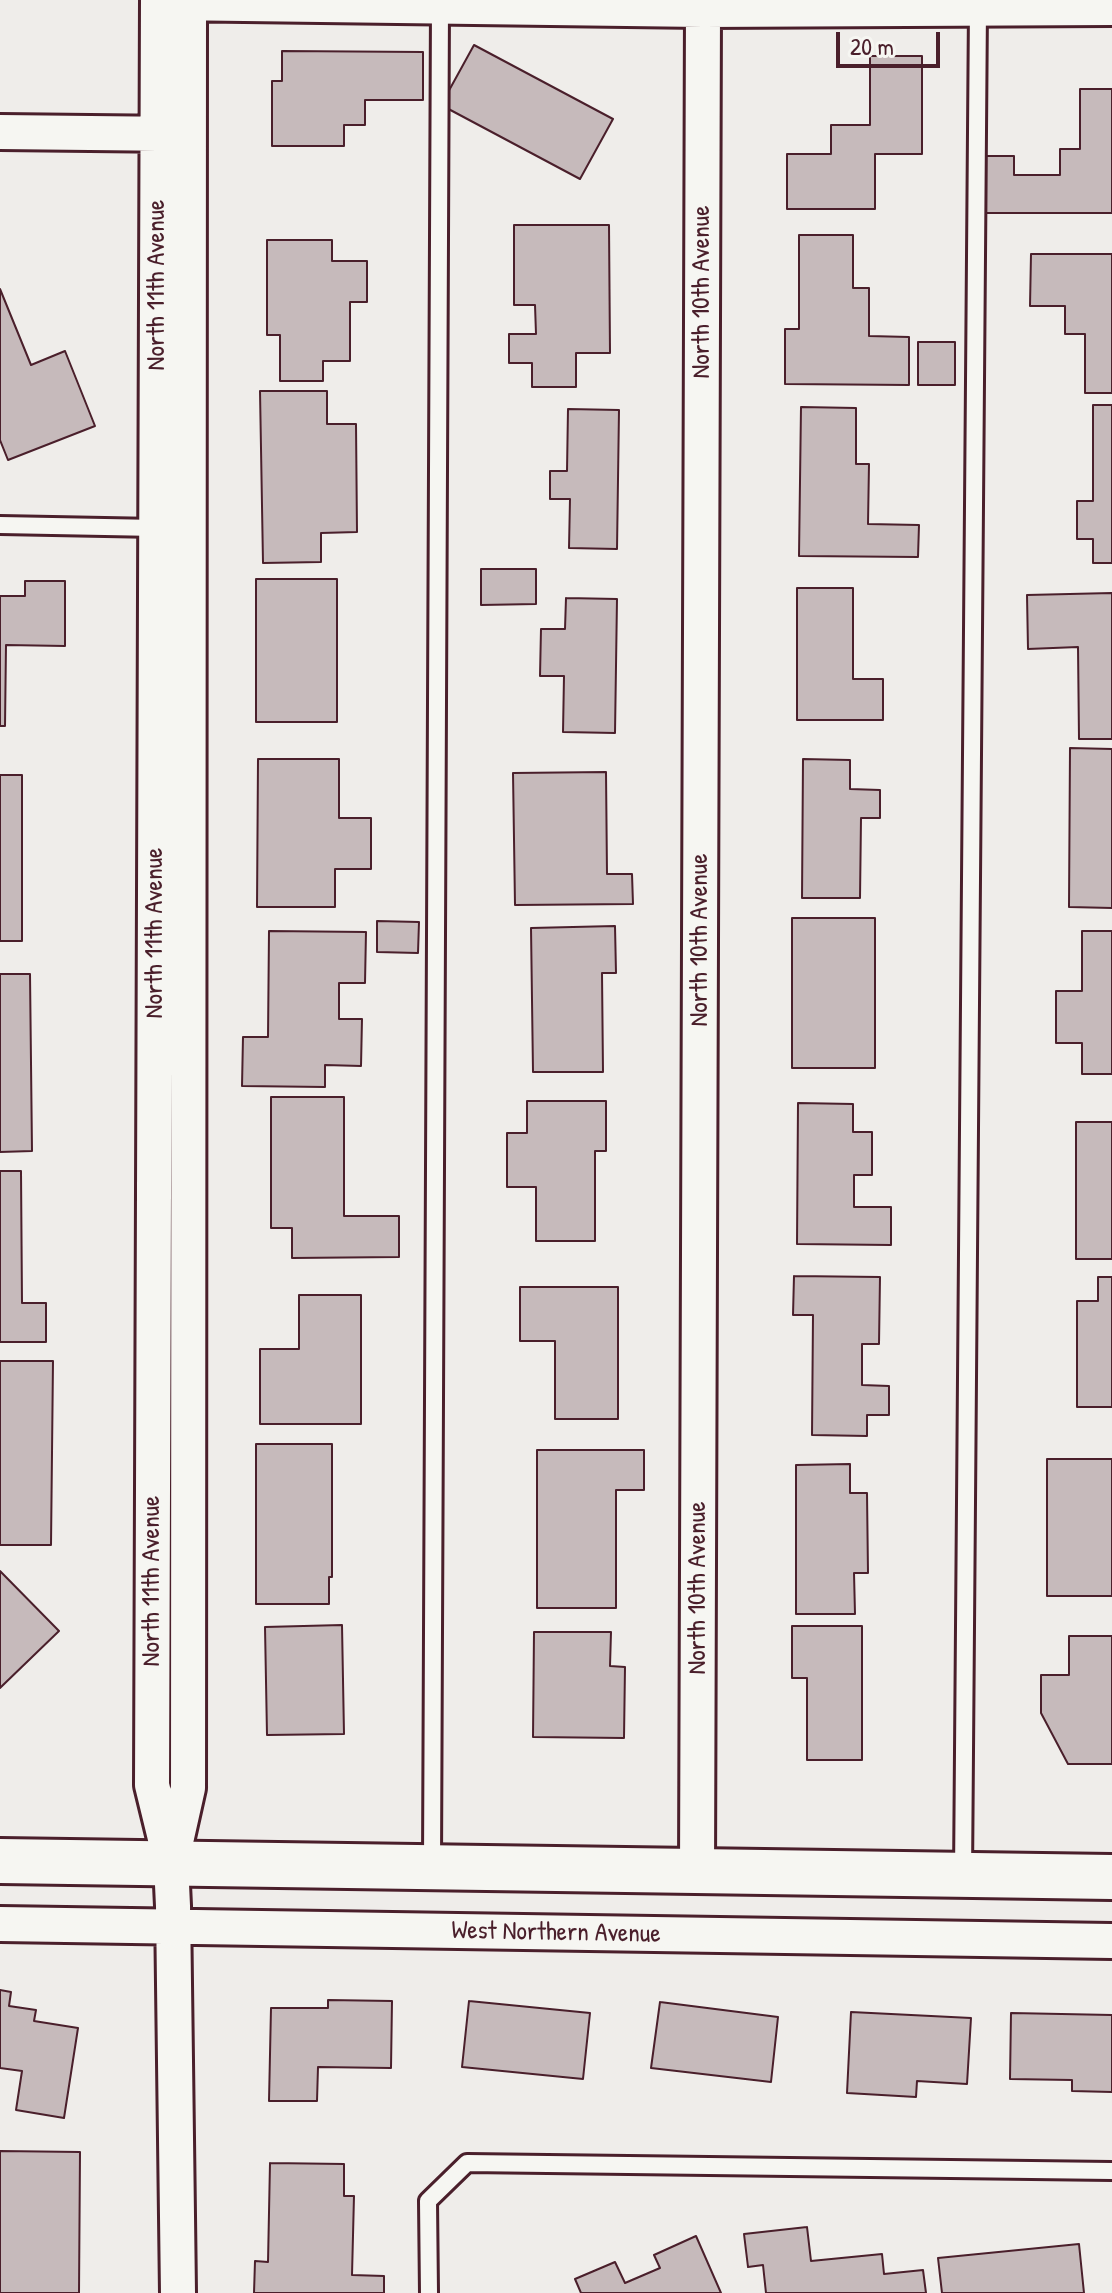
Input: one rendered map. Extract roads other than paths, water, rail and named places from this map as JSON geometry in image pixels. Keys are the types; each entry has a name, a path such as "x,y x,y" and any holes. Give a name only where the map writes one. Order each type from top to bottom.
{"main road":[{"path":"0,1861 1112,1877"}],"street":[{"path":"173,2 703,10 1112,8"},
{"name":"North 11th Avenue","path":"171,1863 188,1788 173,2"},
{"name":"North 10th Avenue","path":"697,1871 703,10"},
{"path":"0,132 173,134"},
{"name":"North 11th Avenue","path":"173,134 157,528 152,1785 171,1863 178,2293"},
{"name":"West Northern Avenue","path":"0,1924 1112,1941"}],"lane":[{"path":"432,1867 440,5"},
{"path":"963,1874 978,7"},
{"path":"0,525 157,528"},
{"path":"429,2293 428,2201 467,2163 1112,2171"}]}
